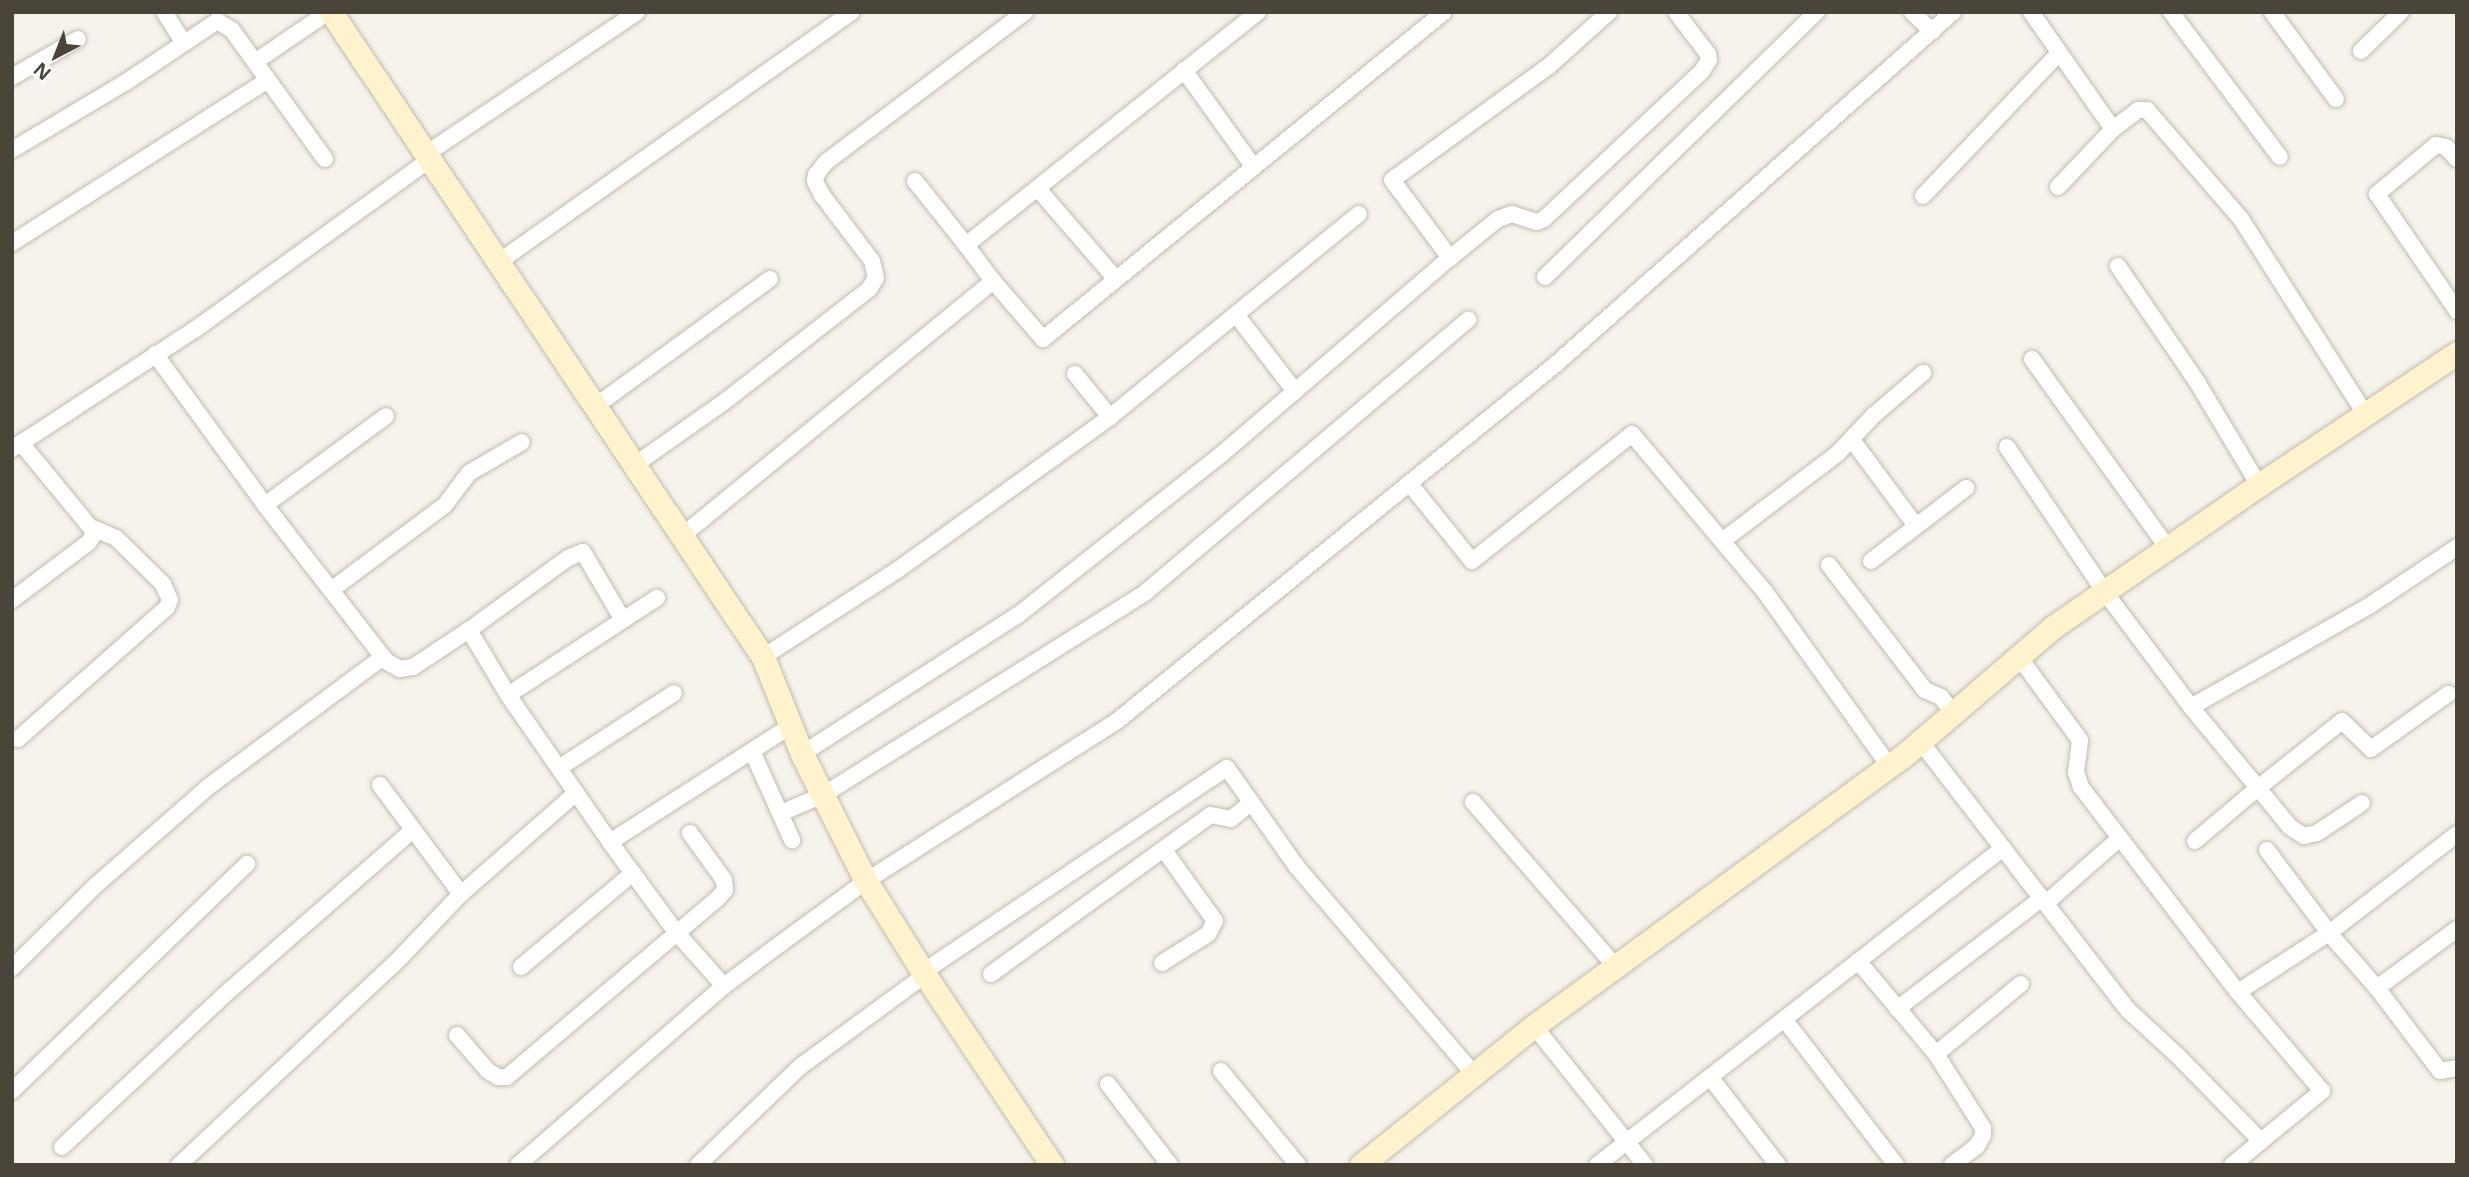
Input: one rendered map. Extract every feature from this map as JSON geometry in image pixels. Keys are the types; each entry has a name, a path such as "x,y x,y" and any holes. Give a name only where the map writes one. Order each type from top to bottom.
{"street":[{"path":"164,12 184,43"},
{"path":"255,62 329,12 597,405 763,657 802,754 866,881 1052,1165"},
{"path":"18,739 167,607 168,592 163,583 116,538 93,528 17,446 197,328 427,157 637,12"},
{"path":"500,261 852,12"},
{"path":"636,464 724,402 873,284 876,271 872,261 822,195 815,181 816,175 826,162 1025,12"},
{"path":"966,245 1258,12"},
{"path":"915,181 993,281 1043,339 1444,12"},
{"path":"1450,258 1392,180 1549,66 1609,12"},
{"path":"802,754 1018,615 1223,453 1498,219 1512,214 1537,222 1544,219 1707,66 1709,54 1675,12"},
{"path":"1545,277 1817,12"},
{"path":"1912,12 1932,31"},
{"path":"518,1165 724,986 866,881 1117,721 1566,355 1953,12"},
{"path":"2031,12 2113,129"},
{"path":"2172,12 2280,157"},
{"path":"2272,12 2336,99"},
{"path":"2361,51 2401,12"},
{"path":"12,150 90,104 209,24 222,21 232,30 325,159"},
{"path":"12,77 78,38"},
{"path":"1923,196 2059,53"},
{"path":"1184,70 1253,166"},
{"path":"12,243 268,80"},
{"path":"2058,187 2113,129 2138,110 2145,109 2152,114 2241,219 2365,414"},
{"path":"2457,159 2441,145 2429,148 2384,185 2377,196 2457,311"},
{"path":"1038,189 1116,279"},
{"path":"763,657 896,571 1110,417 1359,214"},
{"path":"2118,266 2197,382 2259,485"},
{"path":"597,405 770,279"},
{"path":"683,535 993,281"},
{"path":"1237,316 1295,391"},
{"path":"781,813 823,795 1146,592 1468,320"},
{"path":"1361,1165 1534,1026 1889,766 2053,627 2457,353"},
{"path":"155,354 265,505 383,657 394,666 406,670 469,630 568,558 583,552 623,620"},
{"path":"2032,359 2168,548"},
{"path":"1721,541 1838,454 1874,415 1923,373"},
{"path":"1075,374 1110,417"},
{"path":"265,505 386,416"},
{"path":"1409,483 1472,561 1632,434 1765,592 1889,766"},
{"path":"1852,440 1916,526"},
{"path":"331,590 445,505 469,473 522,442"},
{"path":"2007,447 2105,591 2191,707 2290,827 2304,836 2316,833 2362,803"},
{"path":"1871,561 1966,488"},
{"path":"12,600 92,540 93,528"},
{"path":"2191,707 2369,606 2457,547"},
{"path":"1829,565 1925,690 1941,697 1954,713"},
{"path":"509,695 657,598"},
{"path":"469,630 509,695 610,842 677,932 724,986"},
{"path":"12,968 95,886 198,795 383,657"},
{"path":"2019,657 2076,733 2081,748 2077,778 2238,992 2322,1091 2232,1165"},
{"path":"559,768 674,692"},
{"path":"2195,841 2342,720 2371,749 2454,696"},
{"path":"610,842 791,726"},
{"path":"1920,741 2129,1010 2260,1140"},
{"path":"752,751 792,840"},
{"path":"698,1165 801,1066 924,973 1227,768 1297,867 1474,1074"},
{"path":"380,785 461,894"},
{"path":"180,1165 400,959 461,894 576,793"},
{"path":"1473,802 1615,967"},
{"path":"991,974 1211,815 1231,819 1251,803"},
{"path":"62,1147 230,990 413,830"},
{"path":"457,1035 488,1071 498,1077 507,1077 718,898 726,886 690,833"},
{"path":"2238,992 2329,933 2457,834"},
{"path":"1897,1009 2044,901 2120,838"},
{"path":"1597,1165 2003,848"},
{"path":"1163,963 1208,934 1215,921 1164,850"},
{"path":"2267,850 2329,933 2377,988 2440,1071 2457,1068"},
{"path":"12,1091 247,864"},
{"path":"521,967 633,873"},
{"path":"2377,988 2457,929"},
{"path":"1858,961 1936,1055 1983,1128 1983,1135 1977,1146 1952,1165"},
{"path":"1936,1055 2021,984"},
{"path":"1784,1019 1896,1165"},
{"path":"1534,1026 1645,1165"},
{"path":"1221,1071 1298,1165"},
{"path":"1710,1077 1777,1165"},
{"path":"1108,1084 1170,1165"}]}
